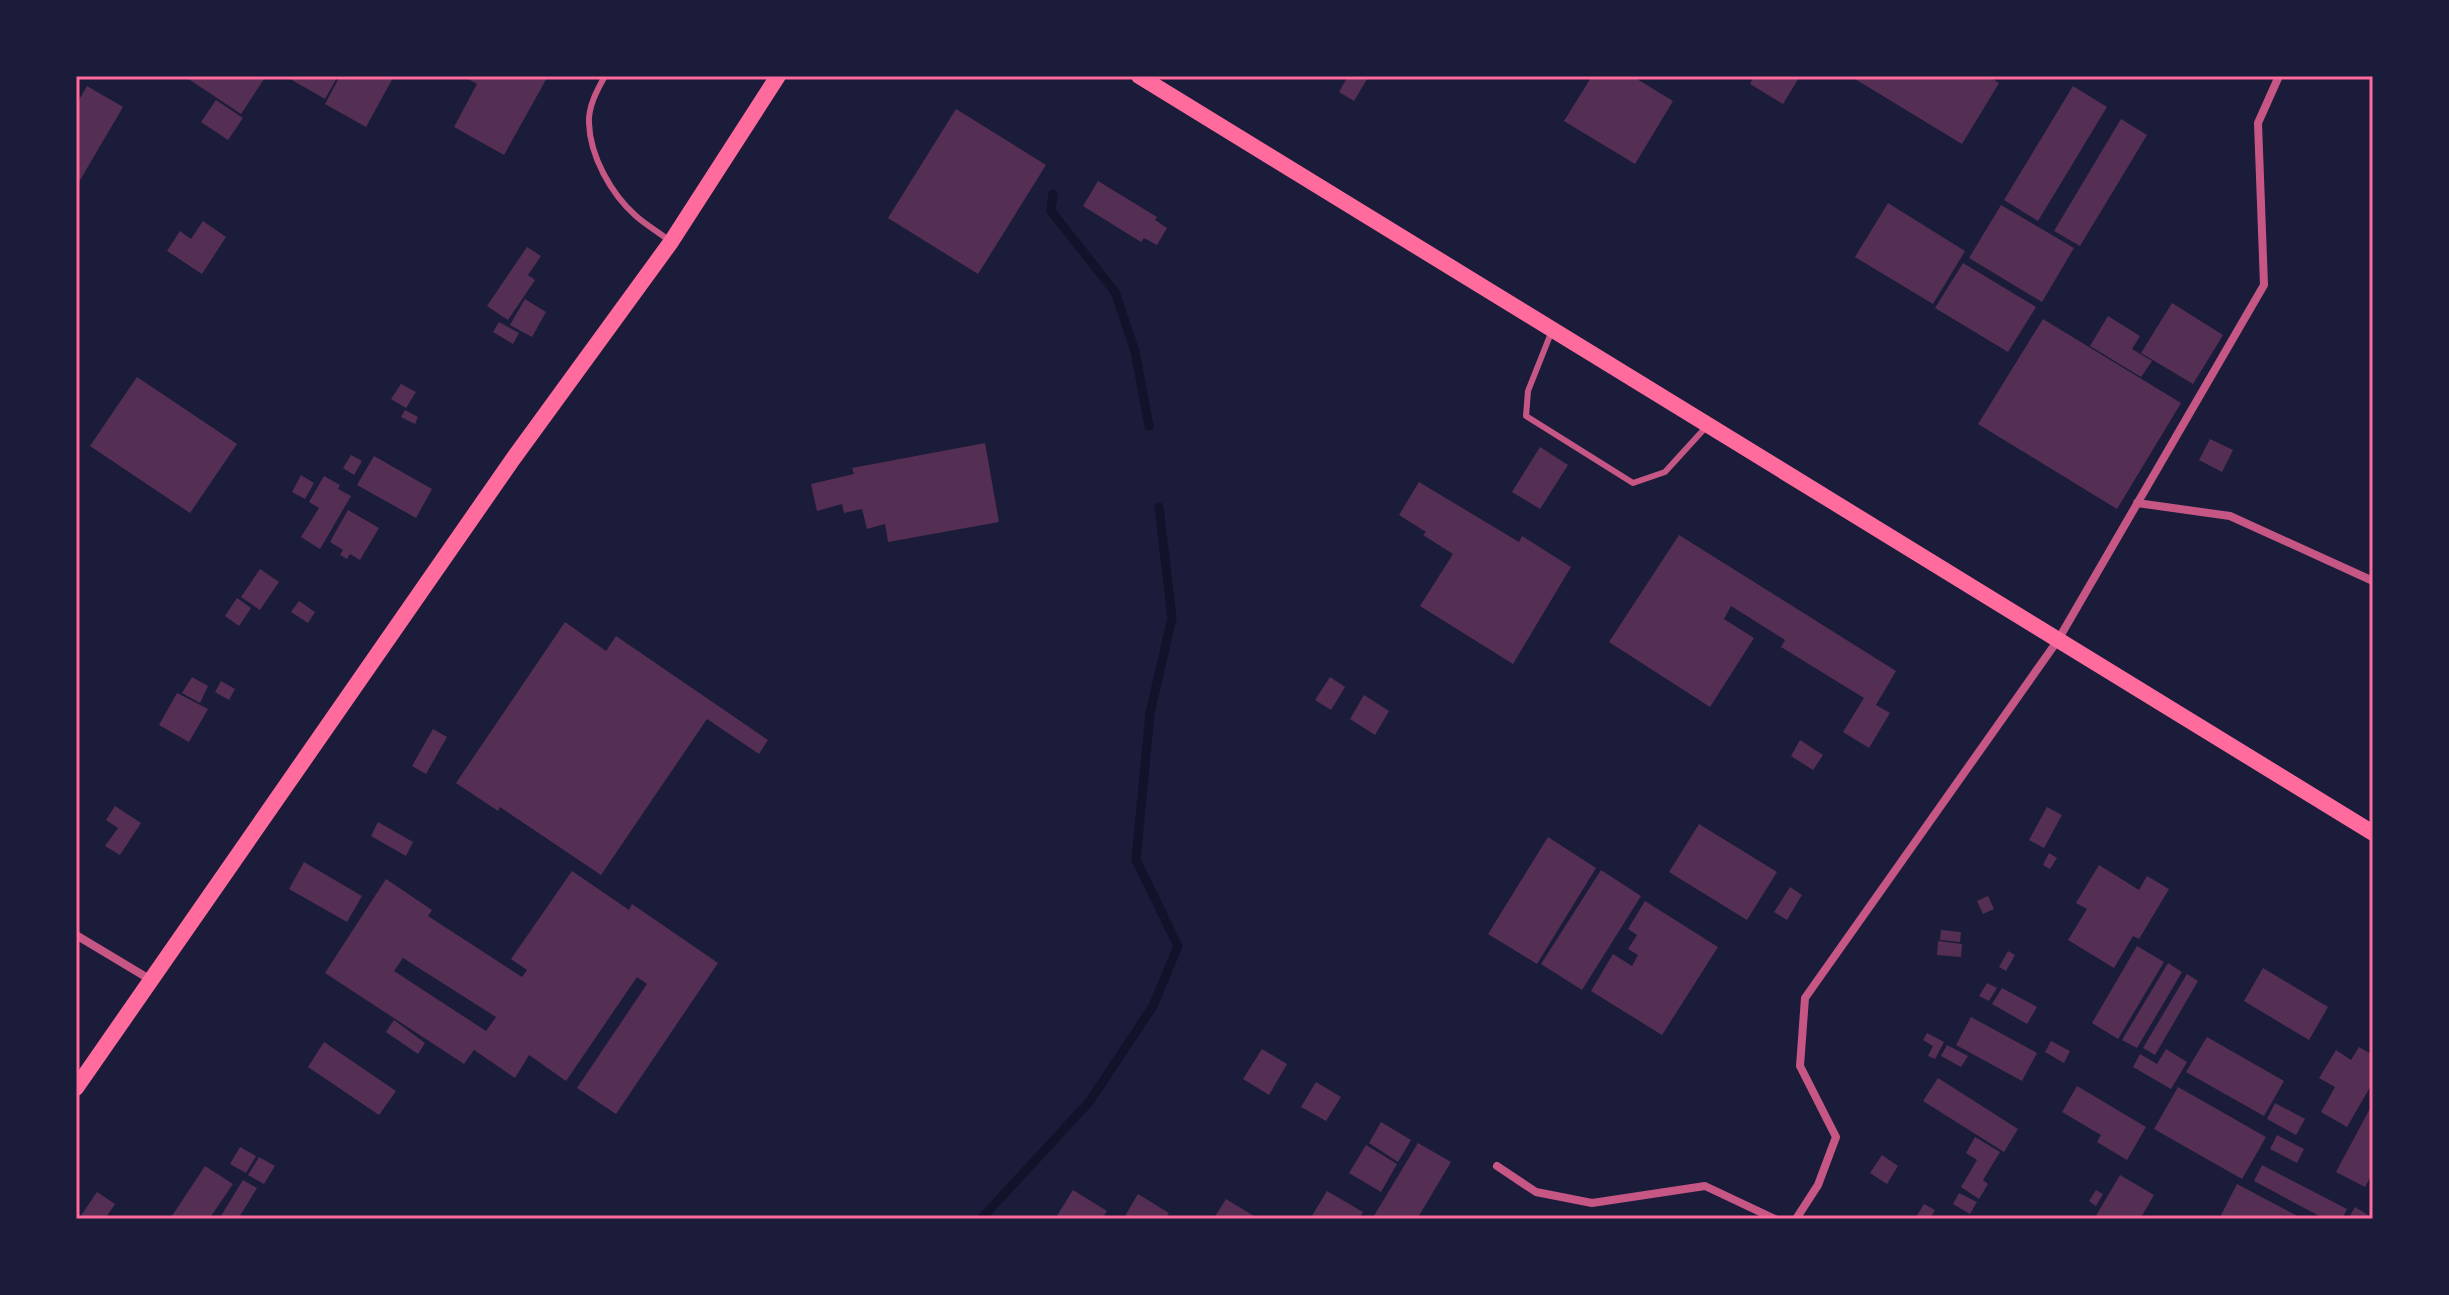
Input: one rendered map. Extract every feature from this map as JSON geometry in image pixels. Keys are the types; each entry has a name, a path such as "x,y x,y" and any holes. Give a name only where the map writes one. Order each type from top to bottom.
{"main road":[{"path":"76,1088 513,459 671,242 778,76"},
{"path":"1139,76 2373,833"}],"street":[{"path":"1796,1219 1818,1185 1836,1137 1800,1066 1805,998 2058,640 2264,285 2258,123 2279,76"},
{"path":"2137,503 2230,516 2373,581"},
{"path":"76,935 151,980"},
{"path":"1497,1166 1536,1192 1592,1203 1705,1186 1775,1219"}],"lane":[{"path":"605,76 594,95 588,121 595,155 619,198 636,216 671,242"},
{"path":"1553,329 1528,391 1526,416 1633,483 1665,472 1708,424"}],"building":[{"path":"184,76 266,76 241,114"},
{"path":"285,76 338,76 325,99"},
{"path":"340,76 394,76 366,127 325,104"},
{"path":"463,76 548,76 504,155 454,127 477,84"},
{"path":"1348,76 1369,76 1354,101 1339,92"},
{"path":"1592,76 1632,76 1673,101 1635,164 1564,121"},
{"path":"1754,76 1800,76 1783,104 1750,84"},
{"path":"1850,76 1988,76 1999,83 1962,144"},
{"path":"87,86 123,107 76,187 76,105"},
{"path":"2073,86 2107,107 2038,221 2004,200"},
{"path":"216,100 243,118 228,140 201,122"},
{"path":"956,109 1046,165 978,274 888,218"},
{"path":"2121,119 2147,135 2080,246 2054,231"},
{"path":"1098,181 1157,217 1155,220 1167,228 1157,245 1144,238 1141,242 1083,206"},
{"path":"1888,203 1965,251 1933,304 1855,257"},
{"path":"2001,205 2074,248 2042,302 1969,258"},
{"path":"203,221 226,237 202,274 167,251 180,231 191,239"},
{"path":"527,247 541,256 528,275 535,280 508,320 487,306"},
{"path":"1963,263 2036,307 2008,352 1935,308"},
{"path":"525,299 546,312 532,337 510,325"},
{"path":"2172,303 2223,335 2193,384 2141,353"},
{"path":"2108,316 2140,336 2132,349 2152,361 2141,377 2090,346"},
{"path":"2043,319 2181,403 2117,509 1978,424"},
{"path":"499,322 519,333 513,344 493,332"},
{"path":"137,377 237,444 190,513 90,446"},
{"path":"401,384 416,392 406,408 391,399"},
{"path":"405,410 418,417 415,424 401,417"},
{"path":"2210,439 2233,450 2222,472 2199,460"},
{"path":"985,443 999,522 888,542 885,524 867,529 862,509 844,513 842,504 817,511 811,484 854,474 852,468"},
{"path":"1540,447 1568,465 1540,509 1512,492"},
{"path":"351,455 362,461 354,475 343,468"},
{"path":"374,456 432,489 416,518 357,485"},
{"path":"301,475 314,483 305,499 292,492"},
{"path":"324,476 351,496 320,549 301,537 319,508 309,502"},
{"path":"1419,482 1519,542 1522,536 1571,567 1513,664 1420,606 1453,554 1399,515"},
{"path":"348,510 379,528 360,560 350,554 347,559 340,555 343,550 330,542"},
{"path":"1679,535 1896,671 1876,705 1890,713 1869,748 1843,732 1864,698 1781,647 1785,640 1731,606 1724,619 1754,638 1710,707 1609,642"},
{"path":"260,569 279,582 260,610 241,597"},
{"path":"237,598 251,608 239,626 225,616"},
{"path":"299,601 315,612 308,623 291,612"},
{"path":"565,622 606,651 616,636 768,740 759,754 707,719 601,875 500,807 498,811 456,783"},
{"path":"192,677 208,686 200,703 182,693"},
{"path":"1330,677 1345,687 1331,710 1315,700"},
{"path":"221,681 235,689 229,700 215,692"},
{"path":"177,693 208,709 189,742 159,725"},
{"path":"1364,695 1389,711 1375,735 1350,719"},
{"path":"433,729 447,737 426,774 412,766"},
{"path":"1800,740 1823,755 1813,770 1791,756"},
{"path":"115,806 141,823 120,855 105,846 118,828 106,820"},
{"path":"2047,807 2062,815 2044,848 2029,840"},
{"path":"378,822 413,842 406,856 371,836"},
{"path":"1699,824 1777,872 1747,920 1669,872"},
{"path":"1548,837 1596,868 1537,964 1488,934"},
{"path":"2049,853 2057,858 2050,869 2043,865"},
{"path":"304,862 362,896 347,922 289,889"},
{"path":"2099,865 2139,890 2147,876 2169,889 2139,939 2133,936 2114,968 2068,940 2087,909 2076,903"},
{"path":"1601,870 1641,896 1582,990 1541,964"},
{"path":"572,871 629,910 632,904 718,963 616,1114 577,1088 647,984 637,977 566,1081 529,1055 515,1078 474,1050 464,1064 325,973 386,879 432,910 428,916 522,977 527,970 511,959","holes":["403,958 496,1017 486,1031 394,971"]},
{"path":"1790,887 1802,895 1787,920 1774,912"},
{"path":"1988,896 1994,909 1983,914 1977,901"},
{"path":"1645,901 1718,947 1662,1035 1591,991 1613,954 1632,966 1638,955 1628,949 1637,935 1628,929"},
{"path":"1941,930 1961,932 1960,942 1940,940"},
{"path":"1938,941 1962,944 1961,957 1937,955"},
{"path":"2137,946 2164,962 2118,1039 2092,1023"},
{"path":"2008,951 2015,955 2006,971 1999,967"},
{"path":"2168,963 2182,972 2137,1048 2122,1040"},
{"path":"2263,968 2328,1007 2309,1040 2244,1001"},
{"path":"2187,974 2198,981 2155,1055 2143,1048"},
{"path":"1987,983 1997,988 1989,1001 1979,996"},
{"path":"2002,988 2037,1007 2027,1024 1992,1004"},
{"path":"1971,1017 2037,1053 2022,1081 1956,1045"},
{"path":"394,1020 425,1043 418,1054 386,1032"},
{"path":"1927,1033 1944,1042 1935,1059 1928,1056 1933,1046 1923,1040"},
{"path":"2207,1037 2284,1081 2264,1116 2186,1072"},
{"path":"2051,1041 2070,1051 2064,1063 2045,1052"},
{"path":"324,1042 396,1091 379,1115 308,1067"},
{"path":"1947,1045 1968,1056 1961,1067 1941,1056"},
{"path":"2359,1047 2373,1055 2373,1082 2347,1127 2321,1112 2335,1087 2319,1078 2336,1050 2351,1060"},
{"path":"1262,1049 1287,1064 1269,1095 1243,1079"},
{"path":"2166,1049 2187,1062 2171,1089 2133,1067 2140,1054 2157,1064"},
{"path":"1938,1078 2018,1129 2004,1152 1923,1101"},
{"path":"1316,1082 1341,1097 1326,1121 1301,1107"},
{"path":"2077,1086 2146,1127 2127,1160 2097,1142 2101,1135 2062,1112"},
{"path":"2178,1087 2266,1137 2242,1179 2154,1129"},
{"path":"2275,1103 2305,1119 2296,1135 2267,1119"},
{"path":"2373,1103 2373,1172 2365,1187 2336,1172"},
{"path":"1381,1122 1411,1140 1398,1162 1369,1143"},
{"path":"2277,1135 2304,1149 2297,1163 2270,1149"},
{"path":"1975,1137 2000,1152 1983,1180 1988,1184 1979,1199 1961,1187 1977,1160 1966,1153"},
{"path":"1418,1143 1451,1162 1417,1219 1372,1219"},
{"path":"1366,1145 1397,1164 1381,1192 1349,1173"},
{"path":"240,1147 256,1156 246,1173 230,1164"},
{"path":"1882,1155 1898,1166 1887,1184 1870,1173"},
{"path":"259,1157 275,1166 264,1184 248,1175"},
{"path":"2262,1165 2347,1209 2342,1219 2325,1219 2254,1181"},
{"path":"205,1166 233,1184 209,1219 170,1219"},
{"path":"2120,1175 2154,1195 2140,1219 2094,1219"},
{"path":"243,1180 257,1188 238,1219 219,1219"},
{"path":"2237,1184 2303,1219 2220,1217"},
{"path":"1073,1190 1107,1211 1102,1219 1055,1219"},
{"path":"2096,1190 2103,1194 2096,1206 2089,1201"},
{"path":"1327,1191 1363,1212 1359,1219 1310,1219"},
{"path":"97,1192 115,1204 105,1219 82,1219 80,1217"},
{"path":"1959,1193 1977,1202 1970,1214 1953,1204"},
{"path":"1138,1194 1169,1213 1165,1219 1129,1219 1125,1216"},
{"path":"1226,1199 1259,1219 1214,1218"},
{"path":"1924,1204 1935,1210 1930,1219 1915,1219"},
{"path":"2355,1207 2373,1218 2373,1219 2348,1219"}],"waterway":[{"path":"1053,194 1051,211 1115,292 1135,351 1149,426"},
{"path":"981,1219 1090,1101 1153,1006 1178,946 1136,860 1150,713 1172,618 1159,507"}]}
